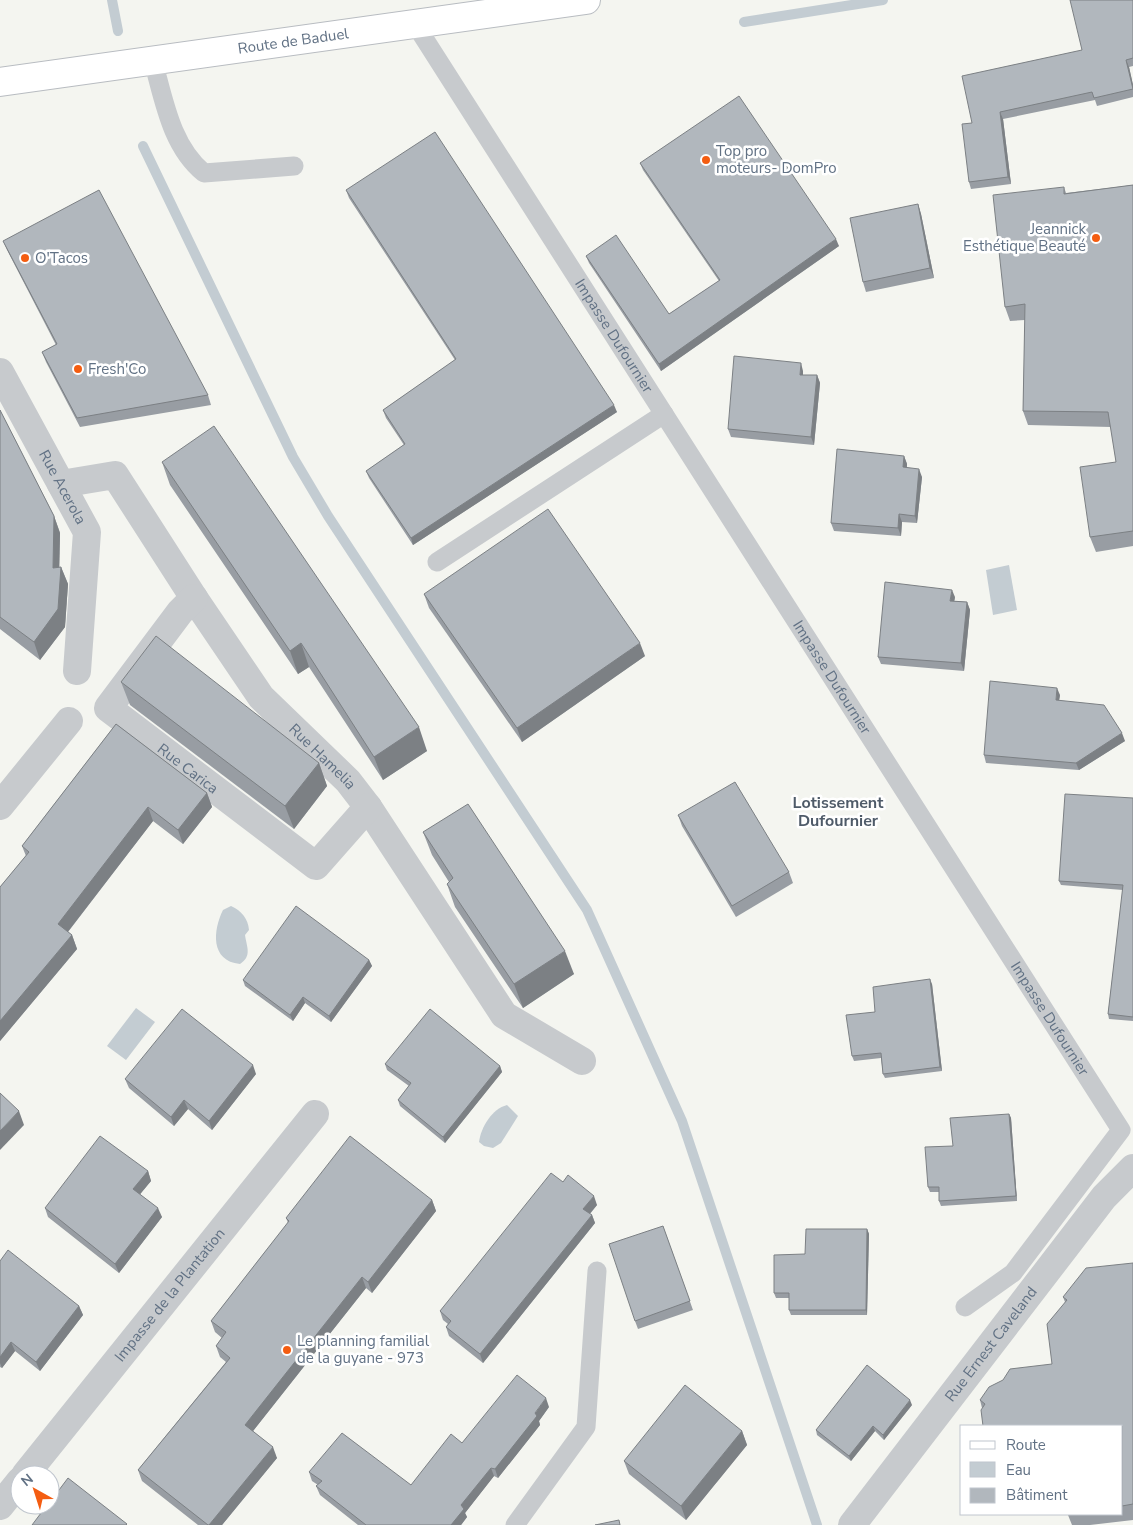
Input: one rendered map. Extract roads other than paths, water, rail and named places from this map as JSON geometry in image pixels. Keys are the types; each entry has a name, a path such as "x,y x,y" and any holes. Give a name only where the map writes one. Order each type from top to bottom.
{"main road":[{"name":"Route de Baduel","path":"0,82 586,0"}],"street":[{"name":"Rue Acerola","path":"0,372 88,532 77,671"},
{"name":"Rue Hamelia","path":"61,484 115,475 194,598 261,697 348,781 368,807 504,1015 582,1061"},
{"name":"Rue Carica","path":"194,598 180,612 108,708 316,866 368,807"},
{"path":"0,806 69,720"},
{"name":"Impasse de la Plantation","path":"33,1465 315,1114"},
{"name":"Rue Ernest Caveland","path":"852,1525 1104,1197 1133,1168"},
{"path":"0,1506 10,1494"}],"lane":[{"name":"Impasse Dufournier","path":"415,24 1121,1130 1013,1273 965,1307"},
{"path":"153,61 175,136 191,163 204,173 294,166"},
{"path":"437,562 664,414"},
{"path":"516,1525 586,1427 597,1271"}],"water":[{"path":"1009,565 1017,610 993,615 986,570"},
{"path":"231,906 244,916 249,930 245,935 247,955 240,964 230,962 223,957 217,943 217,926 223,910"},
{"path":"136,1008 155,1022 126,1060 107,1046"},
{"path":"507,1105 518,1116 501,1143 493,1148 484,1146 479,1142 482,1130 488,1119 497,1110"}],"waterway":[{"path":"112,0 118,31"},
{"path":"744,22 883,0"},
{"path":"143,146 293,457 328,516 587,910 682,1121 817,1525"}],"place":[{"name":"Top pro moteurs- DomPro","path":"706,160"},
{"name":"Jeannick Esthétique Beauté","path":"1096,238"},
{"name":"O'Tacos","path":"25,258"},
{"name":"Fresh'Co","path":"78,369"},
{"name":"Le planning familial de la guyane - 973","path":"287,1350"}],"district":[{"name":"Lotissement Dufournier","path":"838,812"}]}
